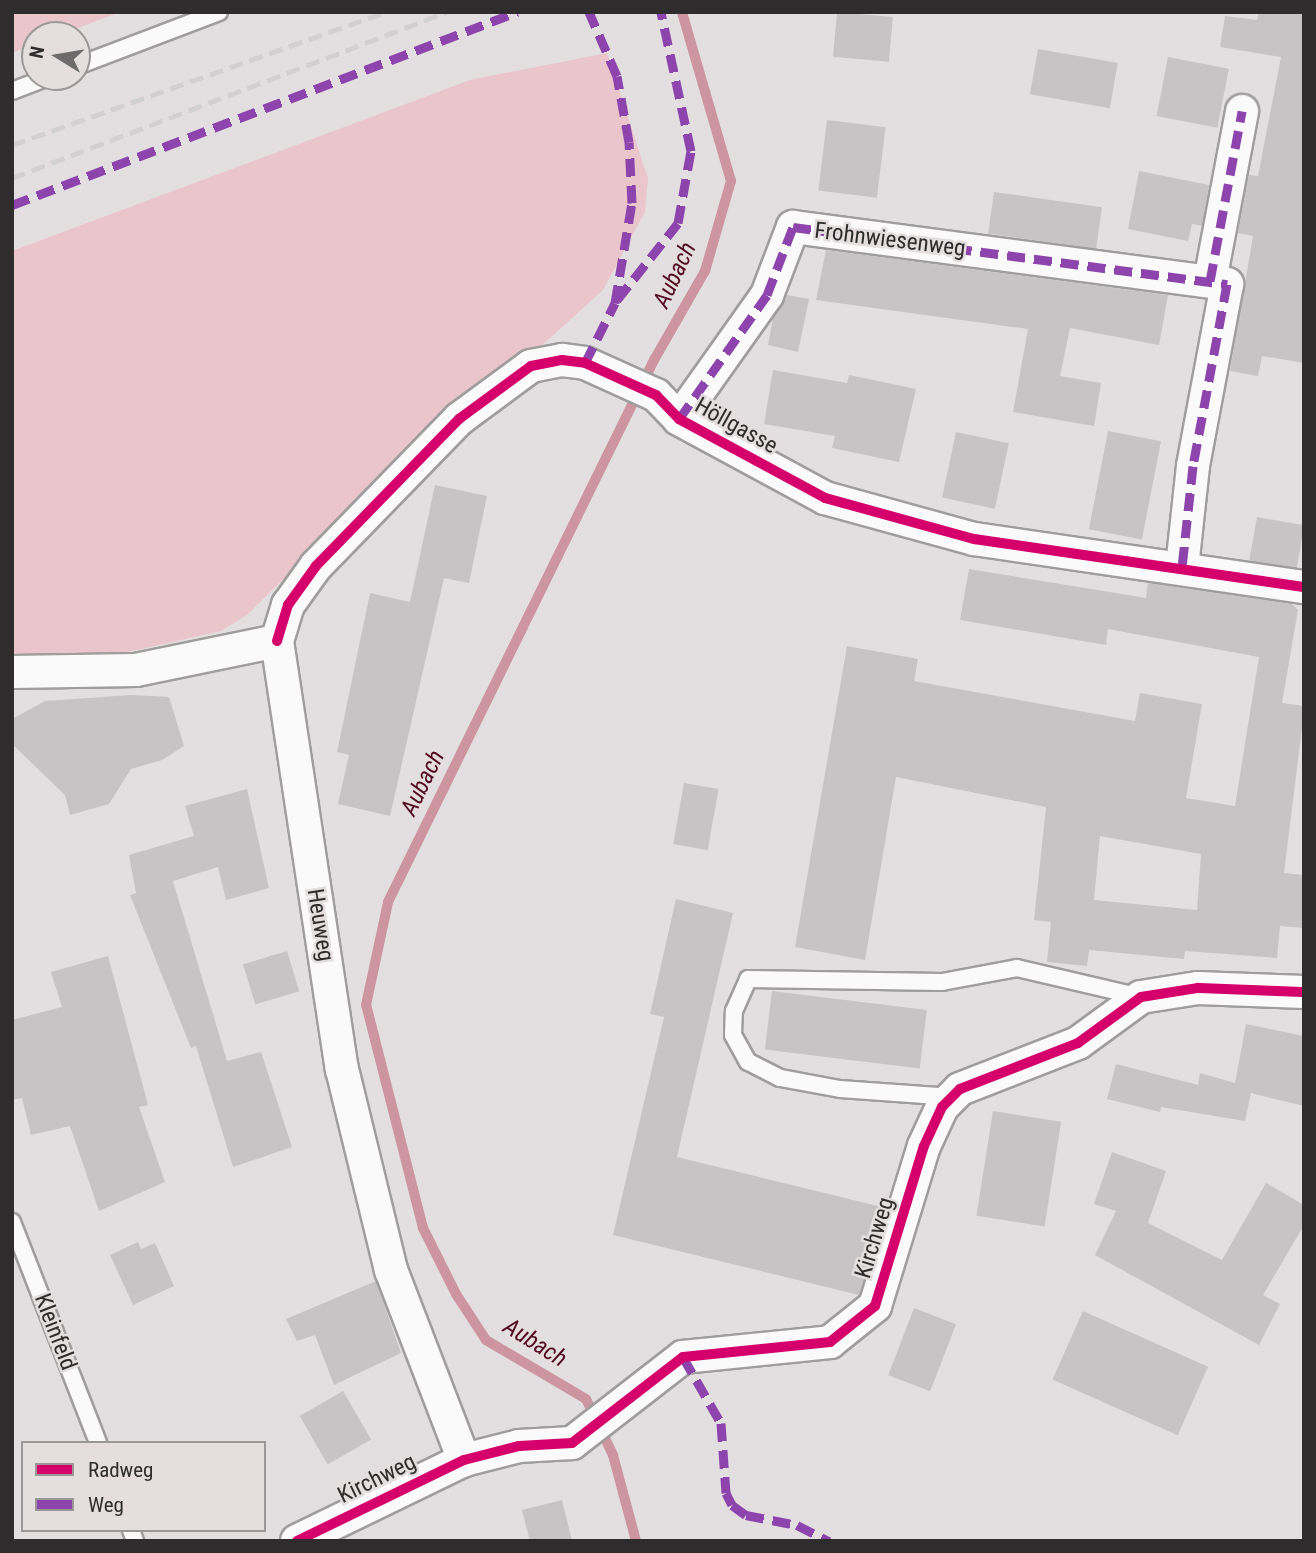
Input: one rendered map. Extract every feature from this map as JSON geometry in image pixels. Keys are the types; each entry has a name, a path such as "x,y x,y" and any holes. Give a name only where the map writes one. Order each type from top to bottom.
{"street":[{"path":"1182,568 1193,466 1227,284 1210,281 1242,111"},
{"name":"Frohnwiesenweg","path":"678,419 767,295 793,227 1210,281"},
{"name":"Höllgasse","path":"277,641 288,605 316,566 458,419 531,366 562,360 585,363 656,395 678,419 825,498 974,539 1304,587"},
{"path":"12,672 136,670 277,641"},
{"name":"Heuweg","path":"277,641 342,1069 391,1270 464,1460"},
{"path":"952,1097 1078,1043 1141,997 1198,988 1304,992"},
{"name":"Kirchweg","path":"298,1541 464,1460 519,1446 572,1443 616,1413 683,1357 802,1348 830,1342 853,1328 876,1306 924,1146 952,1097"}],"lane":[{"path":"91,61 219,12"},
{"path":"952,1097 840,1089 780,1078 748,1062 733,1035 734,1011 748,979 942,982 1017,968 1141,997"},
{"name":"Kleinfeld","path":"12,1222 96,1441"}],"shaded area":[{"path":"12,12 120,12 91,23 91,21 21,21 21,49 12,53"},
{"path":"607,53 648,178 645,212 603,290 529,357 454,410 247,615 221,631 97,659 12,661 12,251 470,80"}],"building":[{"path":"837,12 893,17 889,62 833,57"},
{"path":"1259,12 1304,12 1304,363 1262,356 1258,376 1230,371 1253,236 1238,233 1249,175 1258,176 1281,57 1220,47 1225,16 1257,20"},
{"path":"1038,49 1118,63 1110,108 1030,94"},
{"path":"1168,57 1229,69 1217,128 1157,116"},
{"path":"827,120 886,127 877,198 818,190"},
{"path":"1139,171 1209,185 1202,226 1192,224 1188,241 1128,229"},
{"path":"994,192 1102,207 1096,249 988,234"},
{"path":"826,250 1168,295 1159,345 1070,328 1060,376 1101,383 1094,426 1013,412 1028,329 816,300"},
{"path":"787,295 809,299 798,352 768,345 773,318"},
{"path":"773,370 847,383 849,375 916,389 899,462 832,448 835,436 764,424"},
{"path":"1108,431 1161,441 1142,539 1089,529"},
{"path":"956,432 1009,443 995,509 942,498"},
{"path":"435,485 487,496 469,583 444,578 390,816 338,804 349,755 337,752 370,593 410,602"},
{"path":"1257,517 1304,525 1296,570 1249,561"},
{"path":"969,569 1146,598 1148,583 1292,604 1298,610 1282,703 1304,706 1304,712 1284,873 1304,875 1304,928 1280,926 1277,958 1185,951 1184,959 1089,950 1087,966 1047,962 1051,922 1034,920 1046,807 896,777 865,960 795,947 847,646 918,659 914,681 1135,721 1140,693 1202,704 1186,798 1235,806 1259,657 1108,629 1106,645 960,620","holes":["1100,836 1201,854 1197,910 1094,900"]},
{"path":"131,695 169,697 184,746 162,760 131,769 109,804 70,815 65,795 12,744 12,719 45,701"},
{"path":"684,783 718,789 708,850 673,844"},
{"path":"247,789 269,888 226,900 218,867 173,881 227,1061 261,1052 292,1147 233,1167 196,1046 191,1048 130,895 136,893 129,855 194,836 185,806"},
{"path":"676,899 733,913 677,1157 886,1208 859,1295 613,1235 664,1017 650,1014"},
{"path":"287,951 299,991 255,1005 243,964"},
{"path":"108,956 148,1105 139,1107 165,1182 99,1211 70,1126 31,1135 22,1098 12,1100 12,1020 62,1007 51,972"},
{"path":"772,991 927,1010 920,1069 765,1050"},
{"path":"1246,1024 1304,1036 1304,1106 1251,1093 1245,1121 1161,1107 1160,1112 1107,1099 1116,1064 1198,1085 1200,1073 1235,1083"},
{"path":"993,1111 1061,1122 1045,1226 976,1216"},
{"path":"1112,1152 1166,1171 1148,1223 1222,1260 1266,1183 1304,1205 1304,1225 1263,1295 1280,1304 1259,1345 1095,1255 1116,1211 1094,1204"},
{"path":"138,1242 141,1249 155,1243 174,1286 133,1305 110,1255"},
{"path":"376,1281 401,1353 334,1385 315,1335 297,1341 286,1319"},
{"path":"914,1308 956,1324 930,1391 888,1375"},
{"path":"1083,1311 1208,1367 1178,1435 1052,1380"},
{"path":"343,1391 371,1439 328,1464 300,1416"},
{"path":"562,1500 572,1541 530,1541 522,1510"}],"waterway":[{"name":"Aubach","path":"636,1541 613,1455 586,1399 486,1340 456,1294 423,1228 366,1005 388,902 654,360 705,271 731,181 682,12"}],"railway":[{"path":"12,145 386,12"},
{"path":"12,178 447,12"}],"marked path":[{"path":"12,205 517,12"},
{"path":"585,363 615,303 632,203 629,142 617,76 589,12"},
{"path":"617,300 678,223 691,151 661,12"},
{"path":"1210,281 1242,111"},
{"path":"679,419 767,295 793,227 1227,284 1193,466 1182,568"},
{"path":"683,1357 721,1423 726,1493 732,1505 746,1515 797,1525 829,1541"}],"cycle path":[{"path":"277,641 288,605 316,566 459,419 531,366 562,360 585,363 656,395 679,419 825,498 974,539 1304,587"},
{"path":"297,1541 464,1460 519,1446 572,1443 683,1357 830,1342 875,1306 924,1146 942,1107 960,1089 1078,1043 1141,997 1198,988 1304,992"}]}
